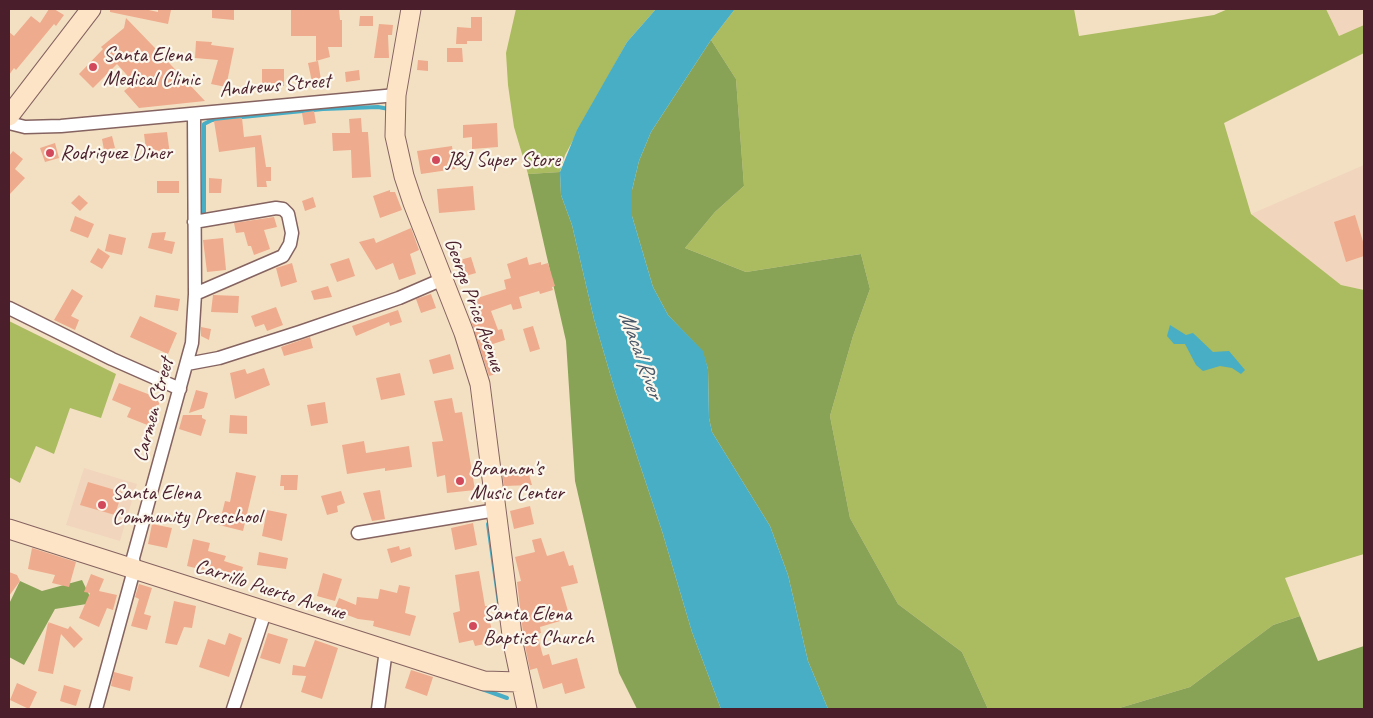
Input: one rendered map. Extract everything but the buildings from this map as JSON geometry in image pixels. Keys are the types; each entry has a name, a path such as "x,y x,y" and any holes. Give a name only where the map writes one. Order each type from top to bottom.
{"main road":[{"path":"9,116 91,9"},
{"name":"George Price Avenue","path":"411,9 396,95 395,136 398,153 413,203 464,333 480,384 518,677 527,709"},
{"name":"Carrillo Puerto Avenue","path":"9,518 265,612 484,681 518,677"},
{"name":"Carrillo Puerto Avenue","path":"9,528 484,670 518,677"}],"street":[{"name":"Andrews Street","path":"9,123 25,127 61,126 396,95"},
{"name":"Carmen Street","path":"96,709 192,343 195,294 194,114"},
{"path":"194,222 276,208 283,209 288,214 292,233 290,244 283,256 195,294"},
{"path":"187,364 219,358 300,332 399,298 443,279"},
{"path":"9,308 112,359 180,389"},
{"path":"358,533 496,510"},
{"path":"233,709 265,612"},
{"path":"378,709 386,650"}],"shaded area":[{"path":"1326,9 1364,9 1364,25 1339,36"},
{"path":"1364,165 1364,290 1341,285 1251,214"},
{"name":"Santa Elena Community Preschool","path":"84,468 137,484 120,541 66,525"}],"green space":[{"path":"516,9 656,9 627,42 565,155 560,172 528,174 514,127 506,53"},
{"path":"735,9 1074,9 1079,36 1214,15 1228,9 1326,9 1339,36 1364,25 1364,53 1224,123 1251,214 1341,285 1364,290 1364,554 1285,578 1300,616 1273,625 1190,687 1116,709 988,709 962,652 898,604 850,518 830,416 853,336 870,289 861,254 746,272 685,248 715,212 744,186 736,79 711,40"},
{"path":"711,40 736,79 744,186 715,212 685,248 746,272 861,254 870,289 853,336 830,416 850,518 898,604 962,652 988,709 828,709 808,661 788,575 770,526 712,432 709,418 708,369 702,351 668,315 653,287 632,216 632,190 639,161 651,132"},
{"path":"560,172 561,195 572,225 594,319 614,387 662,531 692,632 721,709 637,709 619,673 575,481 566,341 528,174"},
{"path":"9,321 116,374 101,418 70,408 54,454 36,446 20,483 9,477"},
{"path":"82,580 93,603 55,609 24,665 9,657 9,604 20,581 42,591"},
{"path":"1300,616 1318,661 1364,646 1364,709 1116,709 1190,687 1273,625"}],"water":[{"name":"Macal River","path":"656,9 735,9 711,40 651,132 639,161 632,190 632,216 653,287 668,315 703,351 708,369 709,418 712,432 770,526 788,575 808,661 828,709 721,709 692,632 662,531 614,387 594,319 572,225 561,195 560,172 577,130 627,42"},
{"path":"1170,325 1186,335 1193,333 1213,352 1229,351 1245,370 1241,374 1232,368 1220,366 1203,371 1196,365 1185,344 1174,344 1167,336"}],"waterway":[{"path":"204,217 204,124 212,120 323,109 378,107 389,109"},
{"path":"488,524 501,618"},
{"path":"482,689 507,698"}],"place":[{"name":"Santa Elena Medical Clinic","path":"93,67"},
{"name":"Rodriguez Diner","path":"50,153"},
{"name":"J&J Super Store","path":"436,160"},
{"name":"Brannon's Music Center","path":"460,481"},
{"name":"Santa Elena Community Preschool","path":"102,505"},
{"name":"Santa Elena Baptist Church","path":"473,626"}]}
